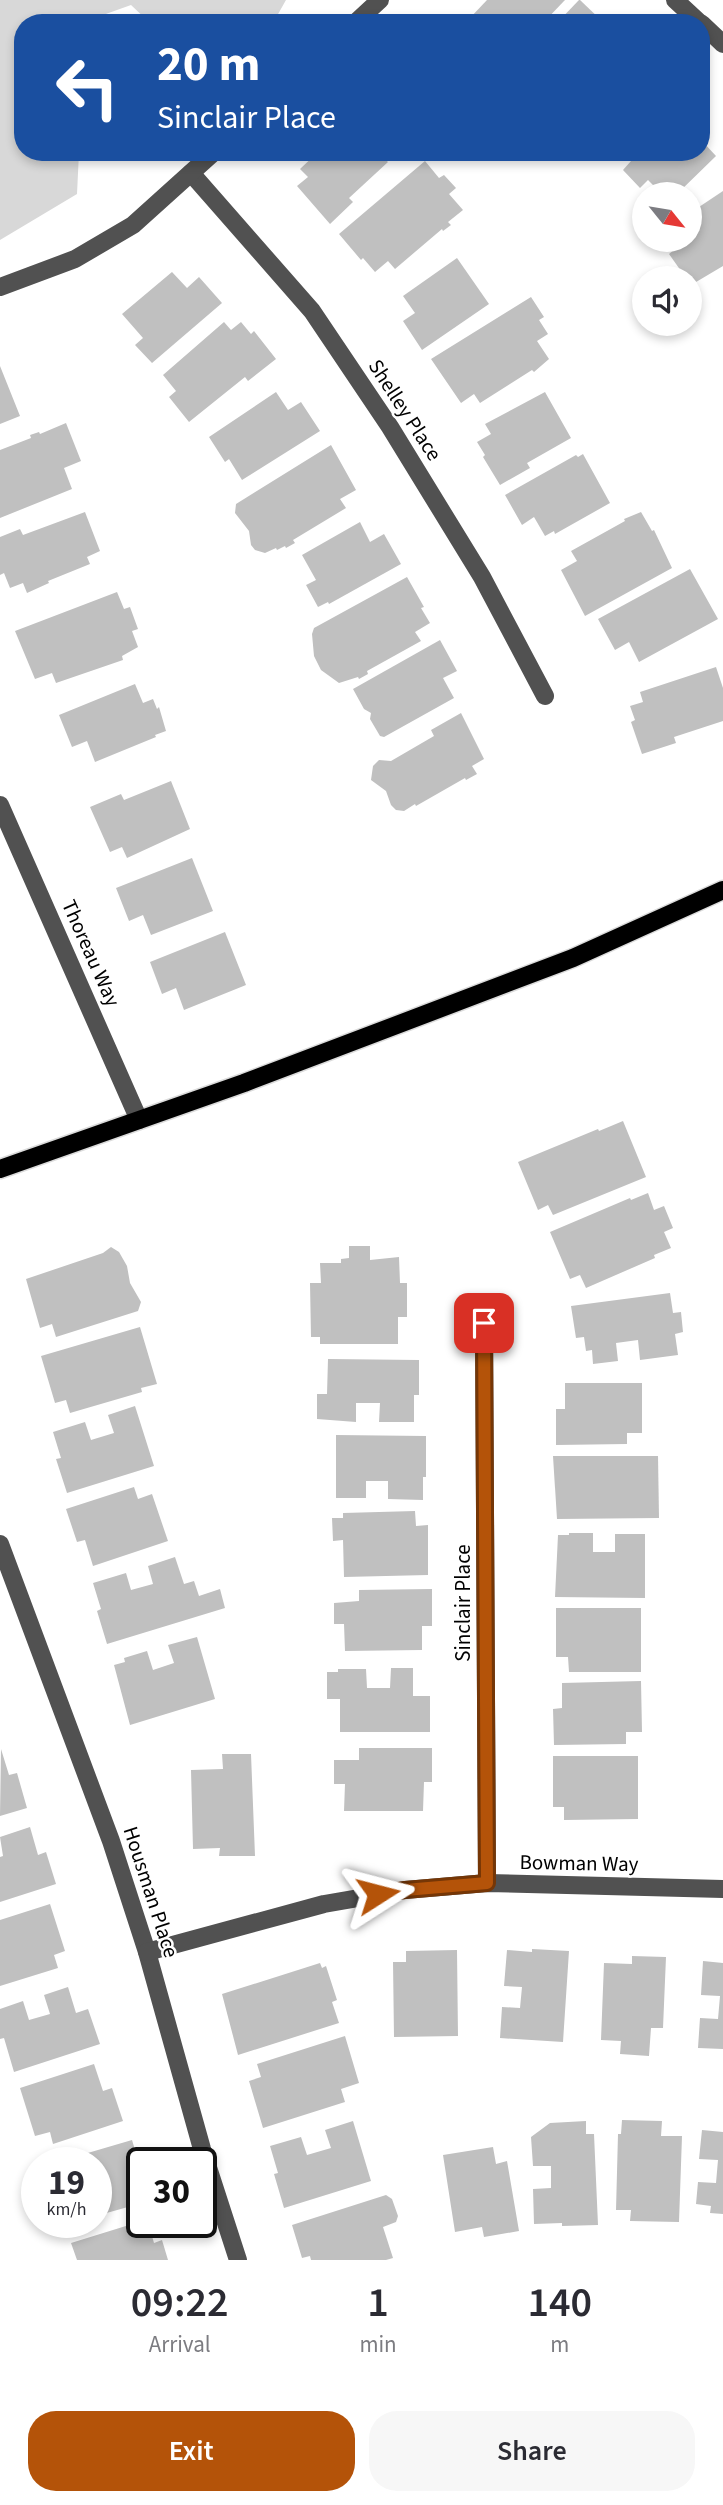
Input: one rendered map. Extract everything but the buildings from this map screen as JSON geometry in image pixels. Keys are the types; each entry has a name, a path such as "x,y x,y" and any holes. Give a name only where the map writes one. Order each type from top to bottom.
{"main road":[{"path":"0,1169 244,1083 573,958 723,890"}],"street":[{"path":"365,14 380,0"},
{"path":"676,0 691,14"},
{"path":"710,32 723,44"},
{"path":"0,287 75,259 133,225 204,161"},
{"name":"Shelley Place","path":"191,173 312,312 390,427 482,577 545,696"},
{"name":"Thoreau Way","path":"0,805 139,1119"},
{"name":"Sinclair Place","path":"484,1323 487,1883"},
{"name":"Housman Place","path":"0,1544 111,1841 147,1952 202,2149 238,2260"},
{"name":"Bowman Way","path":"147,1952 324,1903 405,1890 487,1883 723,1889"}],"shaded area":[{"path":"0,0 286,0 278,14 140,14 131,5 106,14 14,14 14,161 79,161 77,194 0,240"}],"route":[{"path":"378,1894 487,1883 484,1323"}]}
